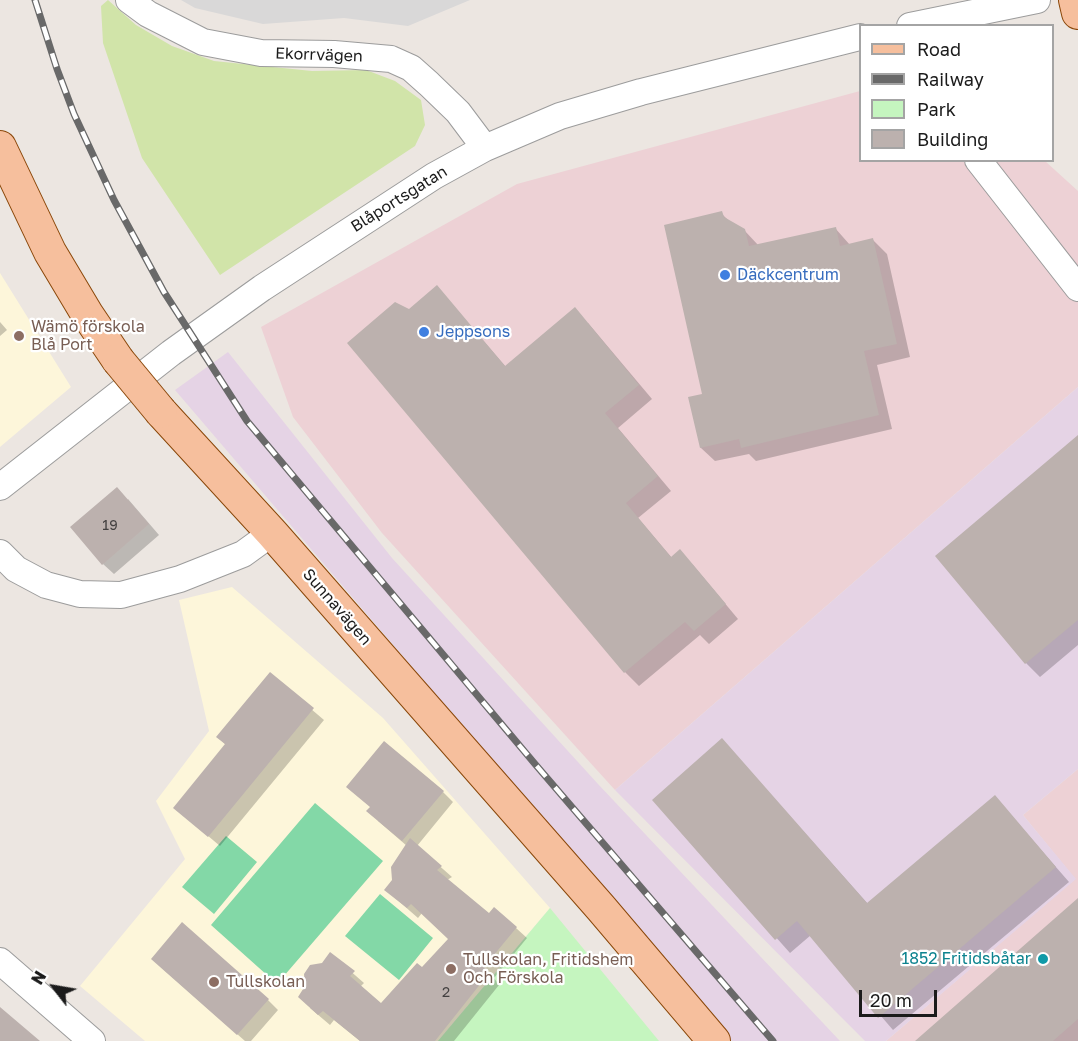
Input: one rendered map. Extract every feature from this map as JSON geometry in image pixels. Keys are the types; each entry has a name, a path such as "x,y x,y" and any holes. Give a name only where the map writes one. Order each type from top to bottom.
{"main road":[{"path":"1075,0 1078,13"},
{"name":"Sunnavägen","path":"0,147 50,252 118,360 160,412 272,533 601,908 714,1041"}],"street":[{"name":"Ekorrvägen","path":"129,0 148,14 203,42 261,53 334,54 390,59 411,68 429,84 458,112 485,148"},
{"path":"920,24 1037,0"},
{"name":"Blåportsgatan","path":"0,487 171,353 262,288 424,182 485,148 560,116 641,92 859,38"},
{"path":"980,162 1078,288"},
{"path":"0,553 16,568 46,585 80,594 121,595 180,579 243,554 272,533"},
{"path":"0,961 92,1041"}],"shaded area":[{"path":"181,0 470,0 408,26 344,18 263,24 195,8"},
{"path":"859,91 859,162 1046,162 1078,191 1078,387 615,790 382,533 293,417 261,327 517,184"},
{"name":"Wämö förskola Blå Port","path":"0,273 71,387 0,447"},
{"path":"228,352 392,558 598,784 840,1041 732,1041 175,390"},
{"path":"1078,387 1078,769 1023,815 1076,879 886,1041 865,1041 615,790"},
{"path":"232,587 383,718 550,908 438,1041 145,1041 80,986 185,859 156,801 209,731 179,600"},
{"name":"1852 Fritidsbåtar","path":"1078,769 1078,1041 886,1041 1075,879 1023,815"}],"green space":[{"path":"108,0 136,25 172,46 214,61 312,71 366,70 395,81 421,100 425,125 415,146 220,275 142,158 103,43 101,6"},
{"path":"315,803 383,861 277,984 211,925"},
{"path":"226,836 257,862 214,914 182,887"},
{"path":"380,894 433,938 399,980 345,936"},
{"path":"550,908 659,1041 438,1041"}],"building":[{"path":"722,211 724,217 745,229 749,246 836,227 840,246 873,238 897,344 864,351 879,415 741,448 739,439 700,448 688,397 702,394 664,225"},
{"path":"437,285 505,366 575,307 639,385 605,413 658,476 626,503 671,557 680,549 726,604 694,631 685,622 624,673 347,343 395,302 409,309"},
{"path":"1078,435 1078,620 1025,664 935,556"},
{"path":"117,487 149,524 102,565 70,527"},
{"path":"270,672 314,708 208,837 173,808 225,744 216,737"},
{"path":"722,738 867,903 995,795 1056,867 878,1018 797,921 775,940 652,800"},
{"path":"384,741 444,791 402,841 366,811 370,807 346,787"},
{"path":"410,838 442,866 437,870 489,913 494,907 517,927 484,967 489,973 435,1041 360,1041 323,1011 318,1015 298,997 305,986 304,974 310,965 322,963 330,952 355,971 350,976 381,1003 417,963 422,967 448,939 411,904 407,908 384,890 392,880 391,867"},
{"name":"1852 Fritidsbåtar","path":"1078,898 1078,1019 1053,1041 915,1041"},
{"path":"182,922 269,999 237,1035 151,959"},
{"path":"0,1007 40,1041 0,1041"}],"railway":[{"path":"35,0 74,114 114,200 164,292 247,421 535,764 773,1041"}],"place":[{"name":"Däckcentrum","path":"725,275"},
{"name":"Jeppsons","path":"424,332"},
{"name":"Wämö förskola Blå Port","path":"19,336"},
{"name":"1852 Fritidsbåtar","path":"1043,959"},
{"name":"Tullskolan, Fritidshem Och Förskola","path":"451,969"},
{"name":"Tullskolan","path":"214,982"}]}
